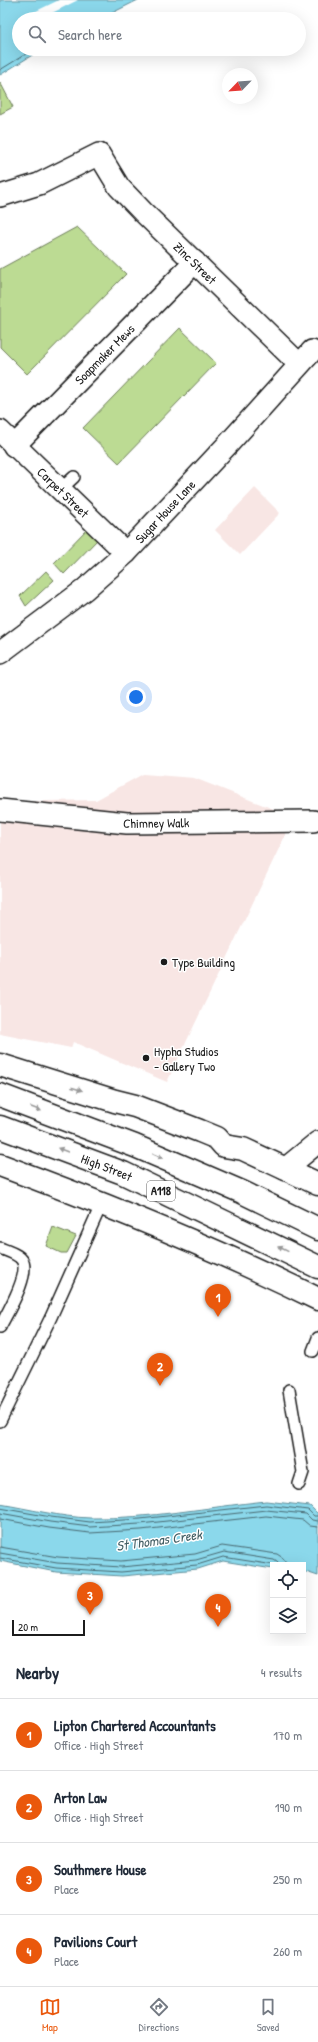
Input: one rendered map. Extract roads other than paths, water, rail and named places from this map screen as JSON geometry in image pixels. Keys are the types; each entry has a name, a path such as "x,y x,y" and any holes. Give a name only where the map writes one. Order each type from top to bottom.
{"main road":[{"path":"0,1065 114,1101 135,1106 217,1138 224,1146 243,1150 318,1184"},
{"name":"A118","path":"0,1096 135,1146 242,1192 318,1228"},
{"name":"High Street","path":"0,1127 123,1173 318,1266"},
{"path":"0,1165 102,1203 278,1279 318,1300"}],"street":[{"name":"Zinc Street","path":"0,196 39,184 99,154 119,187 195,262 306,357"},
{"name":"Soapmaker Mews","path":"4,436 195,262"},
{"name":"Sugar House Lane","path":"0,653 134,551 306,357"},
{"name":"Carpet Street","path":"4,436 67,484 134,551"},
{"name":"Chimney Walk","path":"0,810 127,823 313,821"},
{"path":"285,1169 318,1142"}],"lane":[{"path":"0,1421 51,1317 102,1203"},
{"path":"0,1248 17,1256 22,1261 24,1270 22,1280 0,1327"},
{"path":"313,1351 318,1338"},
{"path":"289,1390 303,1472 299,1484"}],"water":[{"path":"0,0 138,0 114,12 12,12 12,56 31,56 0,75"},
{"name":"St Thomas Creek","path":"266,1501 310,1506 318,1514 318,1576 306,1572 306,1562 270,1562 270,1569 223,1561 198,1569 122,1576 56,1572 0,1561 0,1504 68,1516 90,1518 156,1515"}],"place":[{"name":"Type Building","path":"164,962"},
{"name":"Hypha Studios - Gallery Two","path":"146,1058"},
{"name":"Lipton Chartered Accountants","path":"218,1317"},
{"name":"Arton Law","path":"160,1386"},
{"name":"Southmere House","path":"90,1615"},
{"name":"Pavilions Court","path":"218,1627"}]}
